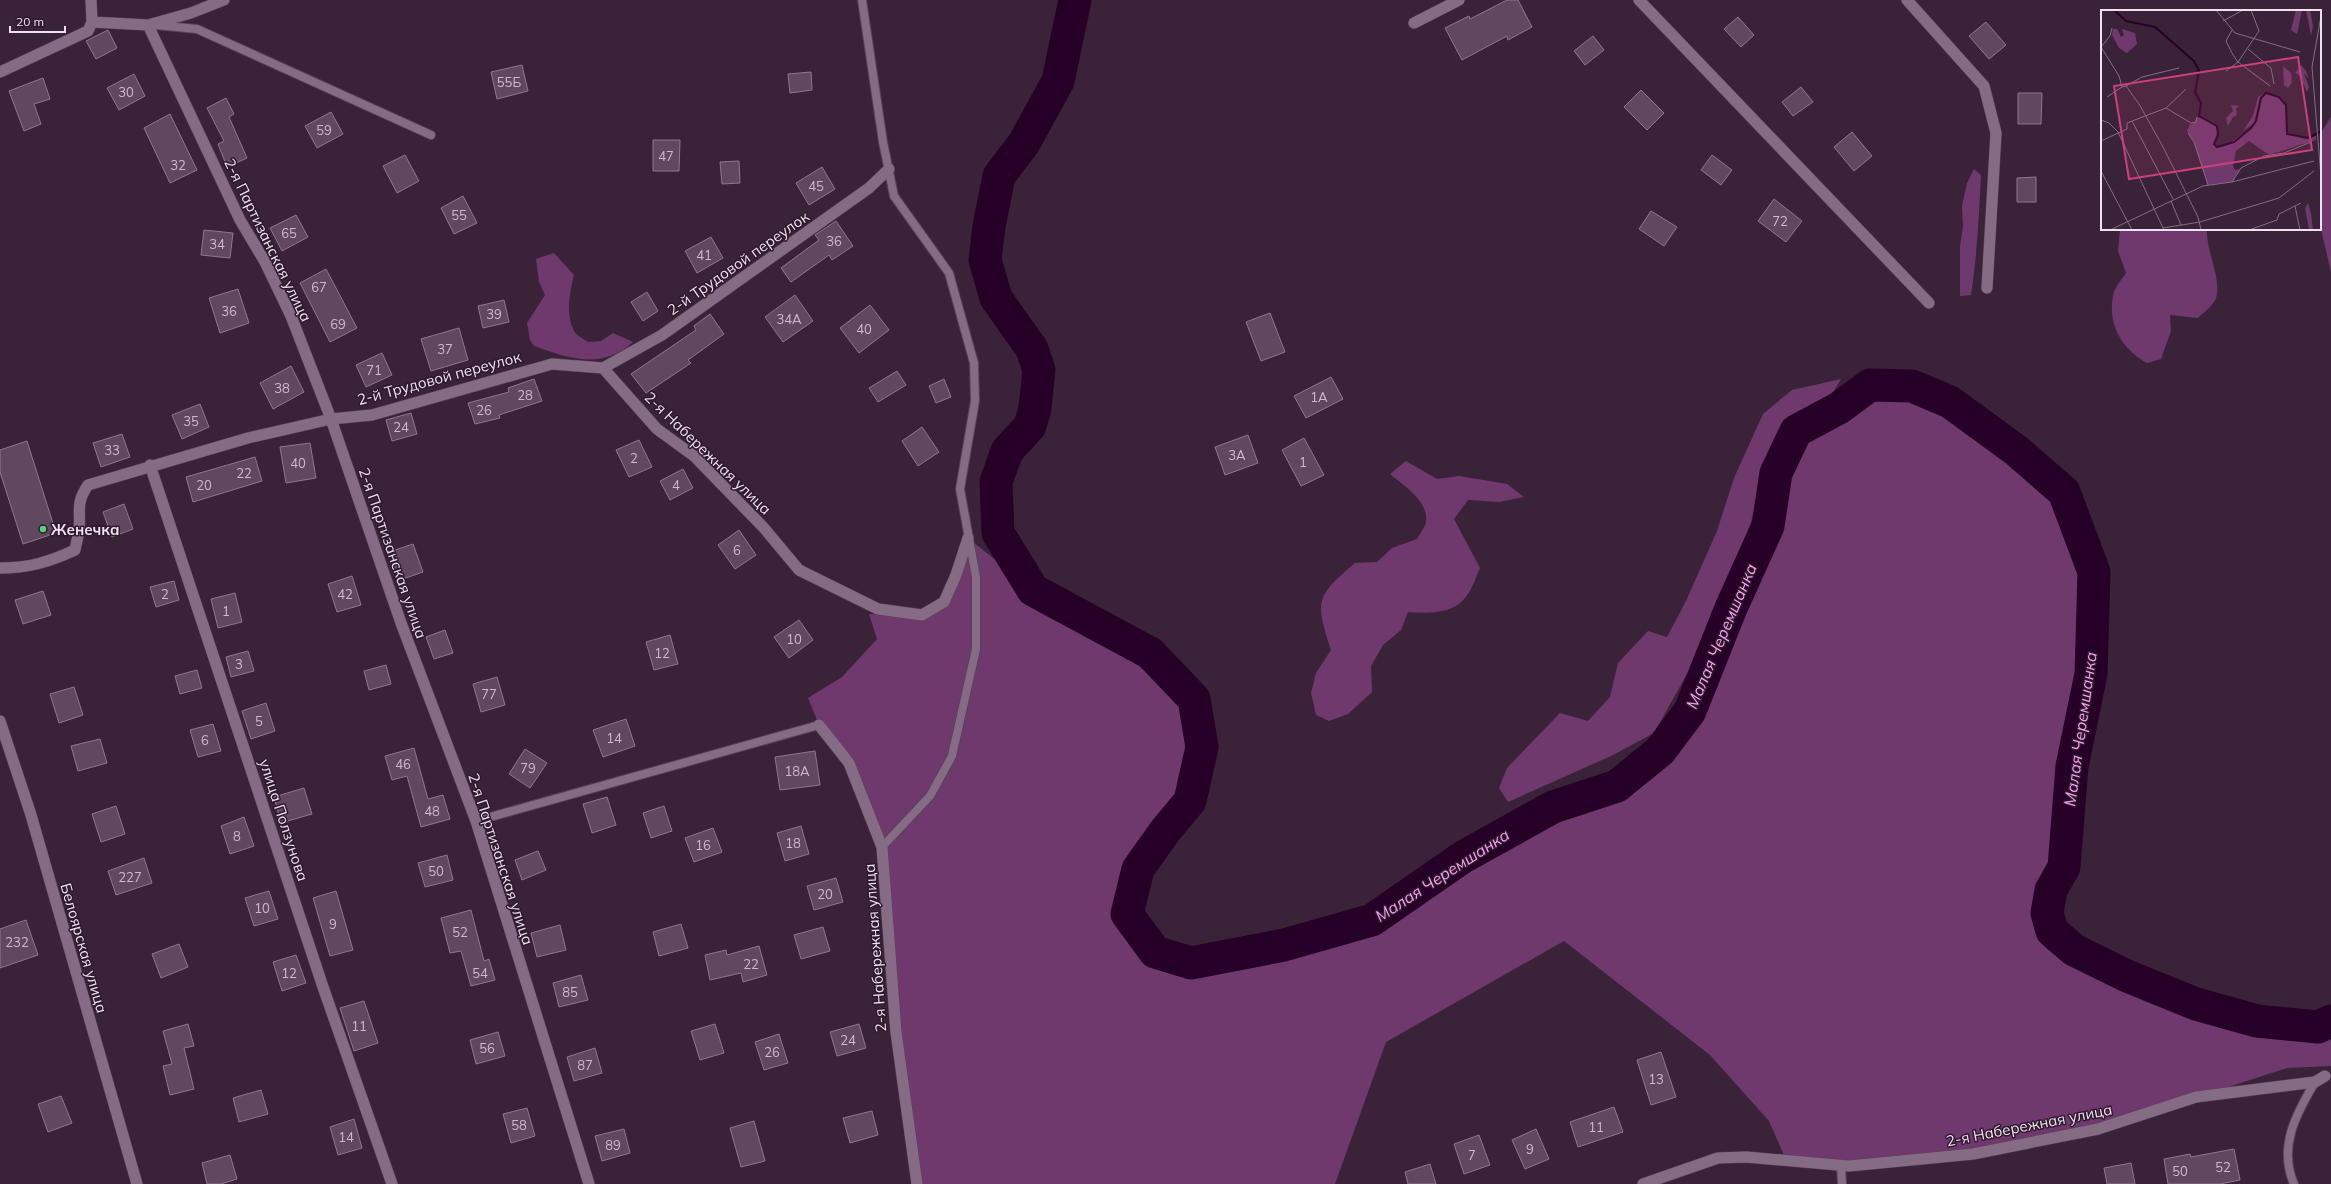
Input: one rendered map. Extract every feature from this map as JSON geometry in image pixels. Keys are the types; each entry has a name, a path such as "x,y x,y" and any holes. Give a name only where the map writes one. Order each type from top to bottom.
{"street":[{"path":"0,72 88,31 92,22 91,0"},
{"path":"92,22 148,25 191,13 224,0"},
{"path":"1414,23 1459,0"},
{"path":"1639,0 1929,303"},
{"path":"1907,0 1984,86 1996,132 1987,288"},
{"name":"2-я Партизанская улица","path":"148,25 240,220 265,262 291,316 331,419 401,623 476,821 589,1184"},
{"name":"2-й Трудовой переулок","path":"0,568 22,568 52,560 75,550 79,530 77,512 80,497 88,485 150,465 248,438 331,419 372,415 552,364 603,368 662,335 869,188 889,169"},
{"name":"2-я Набережная улица","path":"603,368 657,429 694,456 754,518 799,570 878,609 922,615 944,602 956,575 968,538"},
{"name":"улица Ползунова","path":"150,465 323,987 392,1184"},
{"name":"Белоярская улица","path":"0,721 31,815 137,1184"},
{"name":"2-я Набережная улица","path":"819,725 849,763 882,847 896,1032 917,1184"},
{"name":"2-я Набережная улица","path":"1643,1184 1718,1158 1746,1157 1841,1166 1973,1154 2098,1129 2196,1097 2314,1082 2325,1076"}],"lane":[{"path":"862,0 894,196 949,273 974,363 975,400 960,489 967,520 968,538 976,577 976,649 952,756 930,796 882,847"},
{"path":"148,25 198,29 431,135"},
{"path":"476,821 819,725"},
{"path":"2294,1184 2290,1175 2287,1140 2297,1113 2314,1082"},
{"path":"1841,1166 1842,1184"}],"shaded area":[{"path":"2331,117 2331,272 2321,229 2321,132"},
{"path":"1974,169 1981,175 1975,265 1971,295 1960,296 1960,246 1963,227 1962,206 1967,183"},
{"path":"2120,230 2207,230 2207,237 2216,277 2217,295 2214,302 2198,318 2170,315 2171,331 2161,359 2147,363 2138,357 2123,342 2114,324 2112,303 2114,292 2126,273 2118,251"},
{"path":"554,253 574,275 569,310 571,324 575,332 588,342 601,341 613,333 633,342 621,351 598,359 573,358 534,346 530,340 527,323 545,295 539,282 536,259"},
{"path":"1841,379 1828,401 1784,427 1764,472 1751,522 1724,594 1692,665 1654,733 1611,756 1508,802 1499,788 1507,768 1560,713 1588,721 1610,697 1618,663 1648,631 1667,637 1686,601 1717,531 1734,478 1763,414 1792,390"},
{"path":"1870,385 1912,386 1950,402 2017,451 2064,492 2093,588 2091,674 2072,766 2064,867 2051,890 2047,913 2052,931 2074,950 2127,976 2196,1004 2257,1021 2265,1034 2316,1040 2331,1034 2331,1066 2287,1068 2098,1129 1973,1154 1849,1166 1787,1162 1769,1121 1710,1055 1564,941 1386,1042 1335,1184 917,1184 882,847 849,763 819,725 808,698 842,677 877,639 869,614 922,615 944,602 968,538 1033,590 1150,653 1194,699 1202,747 1190,801 1165,831 1134,886 1127,914 1155,952 1191,963 1284,945 1372,920 1463,857 1553,807 1617,786 1660,751 1690,711 1731,608 1768,526 1776,473 1796,431 1839,408"},
{"path":"1406,461 1437,479 1459,476 1507,484 1524,497 1499,502 1468,500 1454,519 1480,568 1467,595 1453,608 1438,612 1408,612 1401,630 1383,645 1371,666 1372,692 1348,714 1329,721 1316,715 1311,693 1316,673 1331,650 1322,621 1322,601 1332,584 1355,563 1377,562 1392,548 1417,539 1425,526 1426,514 1420,501 1390,474"}],"building":[{"path":"1507,0 1518,0 1532,27 1508,40 1507,36 1462,60 1445,28 1469,16 1470,19"},
{"path":"1738,17 1754,35 1741,47 1724,29"},
{"path":"1986,22 2006,45 1989,59 1969,36"},
{"path":"108,30 117,48 96,59 86,41"},
{"path":"1593,36 1604,50 1585,65 1574,51"},
{"path":"522,65 528,91 497,99 491,72"},
{"path":"811,72 812,90 790,93 788,74"},
{"path":"134,74 145,96 119,110 107,88"},
{"path":"43,78 50,99 34,104 41,124 24,131 9,91"},
{"path":"1801,87 1813,102 1793,116 1782,102"},
{"path":"1641,90 1664,113 1647,130 1624,107"},
{"path":"2018,93 2042,93 2041,124 2018,124"},
{"path":"226,98 234,114 229,117 247,158 227,167 218,144 224,141 207,108"},
{"path":"331,112 343,134 317,148 305,126"},
{"path":"170,114 197,170 170,183 144,128"},
{"path":"1852,132 1872,156 1854,171 1834,147"},
{"path":"653,140 680,140 679,171 653,171"},
{"path":"405,155 419,181 397,193 383,166"},
{"path":"1712,155 1732,170 1721,185 1701,170"},
{"path":"739,161 740,183 722,184 720,162"},
{"path":"822,167 835,189 809,205 796,183"},
{"path":"2036,177 2036,202 2017,202 2017,178"},
{"path":"463,196 477,223 454,234 441,208"},
{"path":"1774,199 1802,221 1786,242 1758,221"},
{"path":"1651,211 1677,227 1664,246 1639,229"},
{"path":"296,215 308,237 282,251 270,228"},
{"path":"836,221 853,246 832,260 829,255 791,282 781,268 819,240 815,235"},
{"path":"204,230 233,233 230,258 201,255"},
{"path":"711,237 723,258 697,273 685,251"},
{"path":"326,269 357,328 330,342 300,283"},
{"path":"238,289 249,323 220,333 209,298"},
{"path":"647,292 658,311 643,321 631,302"},
{"path":"795,295 813,321 783,342 765,317"},
{"path":"504,300 509,322 483,328 478,306"},
{"path":"870,305 889,330 859,353 840,328"},
{"path":"1270,313 1285,352 1261,361 1246,322"},
{"path":"710,314 724,334 688,360 691,363 646,393 631,374 696,330 694,326"},
{"path":"459,328 468,360 431,371 421,339"},
{"path":"382,353 392,375 366,387 356,365"},
{"path":"291,366 304,392 273,409 260,383"},
{"path":"897,371 906,385 878,402 869,388"},
{"path":"1331,377 1343,399 1306,418 1294,396"},
{"path":"534,379 542,401 499,415 500,418 475,424 468,403 509,392 508,388"},
{"path":"944,379 951,397 936,403 929,386"},
{"path":"200,404 209,427 182,439 172,415"},
{"path":"411,413 417,434 392,441 386,420"},
{"path":"922,427 939,452 918,466 902,441"},
{"path":"122,434 130,457 101,467 93,443"},
{"path":"1248,435 1258,463 1225,475 1215,447"},
{"path":"1304,438 1324,475 1301,486 1282,450"},
{"path":"639,440 652,467 629,477 616,450"},
{"path":"27,441 56,533 23,544 0,472 0,450"},
{"path":"310,443 316,478 286,483 280,447"},
{"path":"255,457 262,481 193,502 186,477"},
{"path":"683,469 693,488 670,500 660,481"},
{"path":"124,504 133,529 112,537 103,512"},
{"path":"739,530 756,555 735,569 718,545"},
{"path":"413,544 423,572 400,580 389,552"},
{"path":"352,576 361,605 337,612 328,584"},
{"path":"174,581 179,600 156,607 150,587"},
{"path":"43,591 51,615 23,624 15,600"},
{"path":"235,593 242,622 218,628 211,599"},
{"path":"799,620 813,640 789,658 774,637"},
{"path":"445,630 453,653 434,659 426,637"},
{"path":"670,635 678,664 654,670 646,642"},
{"path":"248,651 254,671 231,677 226,657"},
{"path":"386,665 391,684 369,690 364,671"},
{"path":"197,670 202,688 180,694 175,676"},
{"path":"497,677 505,705 481,712 473,684"},
{"path":"74,687 83,715 59,723 50,694"},
{"path":"266,703 275,731 251,739 242,711"},
{"path":"626,719 635,746 603,757 593,730"},
{"path":"213,724 221,751 198,757 190,730"},
{"path":"100,739 107,763 78,771 71,746"},
{"path":"414,748 428,799 443,795 450,819 421,827 407,776 392,780 385,756"},
{"path":"525,749 547,763 530,788 509,774"},
{"path":"815,751 820,785 780,790 775,757"},
{"path":"304,788 312,814 281,823 274,797"},
{"path":"607,797 616,825 592,833 583,804"},
{"path":"116,806 125,834 101,842 92,814"},
{"path":"664,806 672,831 651,838 643,813"},
{"path":"244,817 254,846 230,854 221,826"},
{"path":"801,826 809,854 785,861 777,833"},
{"path":"713,828 722,852 694,862 685,838"},
{"path":"538,851 546,870 522,880 515,860"},
{"path":"447,855 453,880 425,887 418,863"},
{"path":"144,858 152,883 116,895 108,871"},
{"path":"836,878 843,902 814,910 807,886"},
{"path":"269,891 278,919 254,926 245,898"},
{"path":"336,891 353,950 330,956 313,898"},
{"path":"471,910 484,961 489,959 495,980 471,986 461,951 450,953 441,918"},
{"path":"26,920 38,955 0,968 0,929"},
{"path":"681,924 688,948 659,956 653,932"},
{"path":"560,925 566,950 537,957 531,933"},
{"path":"823,927 830,951 801,959 794,935"},
{"path":"179,944 188,967 161,978 152,954"},
{"path":"759,946 767,975 743,982 741,973 710,980 705,955 726,950 727,955"},
{"path":"296,955 306,983 282,991 273,962"},
{"path":"581,975 588,1000 559,1007 553,983"},
{"path":"364,1001 378,1043 354,1051 340,1008"},
{"path":"188,1024 194,1046 184,1048 194,1089 170,1095 163,1066 172,1064 163,1031"},
{"path":"715,1024 724,1053 700,1060 691,1031"},
{"path":"859,1024 866,1048 837,1056 830,1032"},
{"path":"498,1032 505,1056 476,1064 470,1040"},
{"path":"779,1034 788,1063 764,1070 755,1042"},
{"path":"595,1048 602,1073 574,1081 567,1057"},
{"path":"1661,1052 1676,1097 1651,1105 1637,1060"},
{"path":"261,1090 268,1114 239,1122 233,1098"},
{"path":"61,1096 72,1123 48,1132 38,1104"},
{"path":"1614,1107 1623,1132 1578,1147 1570,1122"},
{"path":"527,1108 535,1136 511,1143 503,1114"},
{"path":"872,1111 878,1135 850,1143 843,1118"},
{"path":"354,1119 362,1148 338,1155 330,1127"},
{"path":"754,1121 765,1161 741,1167 730,1128"},
{"path":"624,1129 630,1153 602,1161 595,1136"},
{"path":"1536,1129 1549,1159 1525,1169 1512,1140"},
{"path":"1479,1135 1490,1165 1464,1174 1454,1144"},
{"path":"2234,1149 2240,1180 2220,1184 2168,1184 2164,1159 2190,1154 2191,1157"},
{"path":"230,1155 237,1179 221,1184 207,1184 202,1163"},
{"path":"2131,1163 2135,1184 2107,1184 2104,1168"},
{"path":"1430,1164 1436,1184 1408,1184 1405,1172"}],"waterway":[{"name":"Малая Черемшанка","path":"1075,0 1058,81 1024,143 999,176 989,226 985,260 996,298 1032,349 1039,370 1035,408 1030,426 1007,451 996,482 998,533 1033,590 1150,653 1194,699 1202,747 1190,801 1165,831 1138,869 1127,914 1155,952 1191,963 1284,945 1372,920 1463,857 1553,807 1617,786 1660,751 1690,711 1731,608 1768,526 1776,473 1796,431 1839,408 1870,385 1912,386 1950,402 2017,451 2064,492 2094,572 2091,674 2072,766 2064,867 2051,890 2047,913 2052,931 2074,950 2127,976 2196,1004 2257,1021 2318,1027 2331,1021"}],"place":[{"name":"Женечка","path":"43,529"}]}
